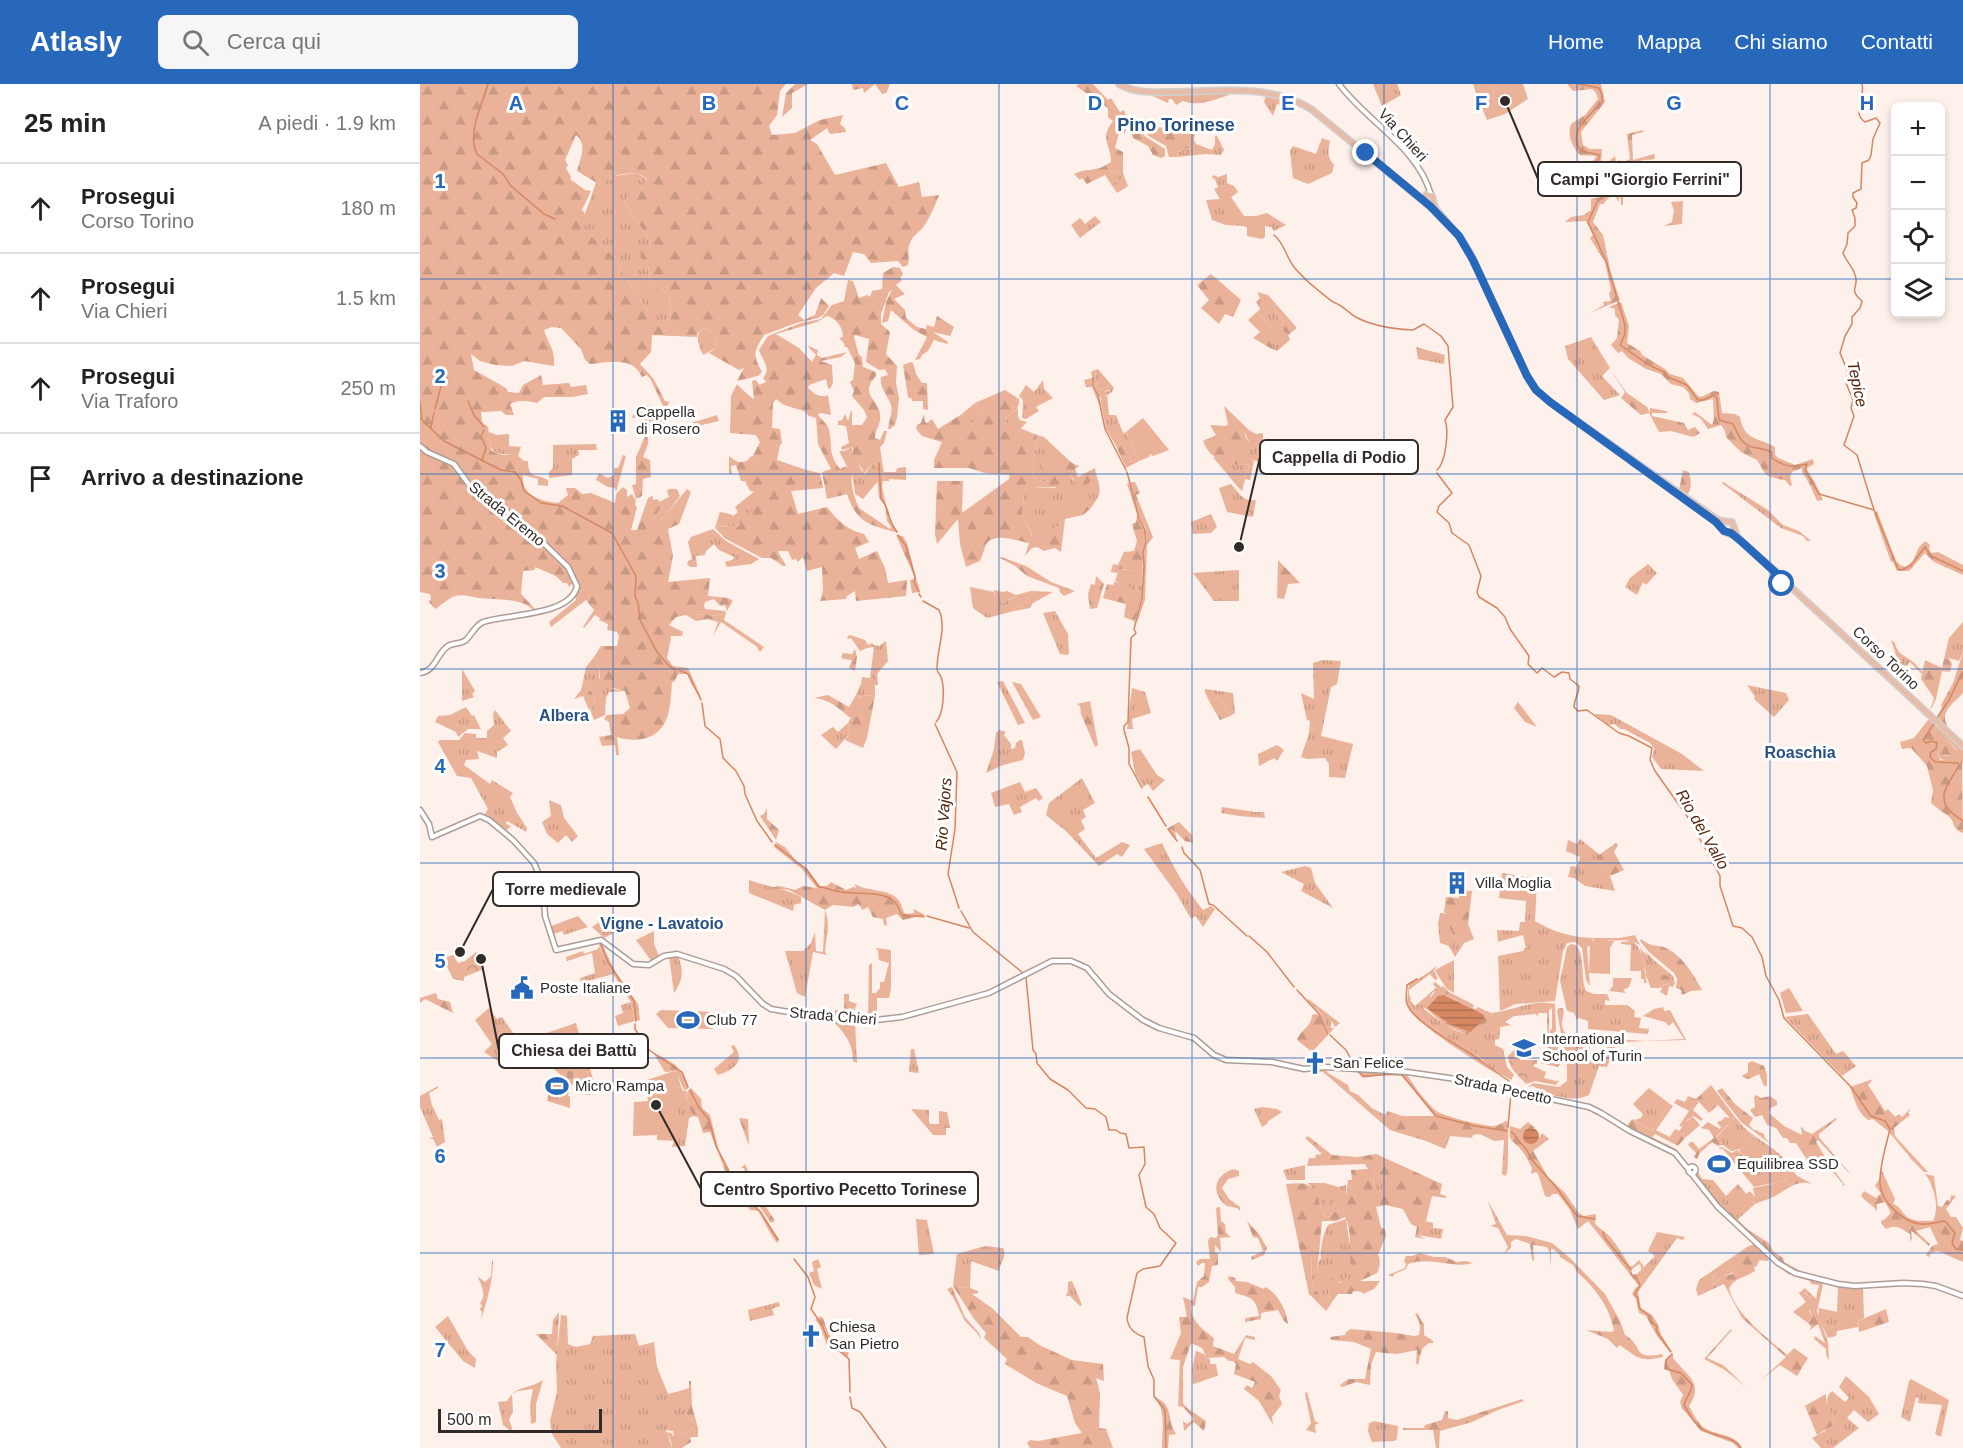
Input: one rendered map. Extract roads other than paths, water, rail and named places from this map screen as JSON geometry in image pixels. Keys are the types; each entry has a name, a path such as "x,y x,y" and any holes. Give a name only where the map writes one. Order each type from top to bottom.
{"main road":[{"path":"1119,84 1142,92 1254,90 1288,97 1311,109 1413,191 1428,199"},
{"name":"Via Chieri","path":"1339,84 1402,147 1429,185 1428,199 1471,255 1520,363 1536,390 1715,518 1724,524 1732,522 1733,531 1742,542"},
{"name":"Strada Eremo","path":"420,446 427,452 454,464 473,490 507,512 558,557 573,576 577,589 573,596 549,609 483,622 465,640 445,648 432,667 420,673"},
{"name":"Via Chieri","path":"1724,524 1725,532 1733,531"},
{"name":"Corso Torino","path":"1742,542 1963,747"},
{"name":"Strada Chieri","path":"420,810 429,824 432,837 480,816 489,820 519,846 532,860 543,884 545,916 556,950 601,940 627,961 641,965 652,964 668,955 685,955 730,972 771,1009 807,1016 867,1021 903,1017 973,998 999,989 1052,961 1065,960 1076,962 1087,968 1109,994 1143,1020 1159,1028 1194,1038 1219,1058 1233,1062 1272,1062 1306,1068"},
{"name":"Strada Pecetto","path":"1306,1068 1325,1067 1416,1073 1477,1083 1589,1107 1637,1135 1675,1153 1692,1171 1697,1181 1722,1211 1778,1263 1789,1270 1845,1285 1909,1283 1936,1286 1963,1296"}],"waterway":[{"path":"488,84 475,128 474,146 477,154 503,174 511,186 544,214 555,219"},
{"path":"1579,84 1599,88 1602,95 1602,102 1581,125 1576,137 1581,151 1600,155 1596,164 1611,177 1613,184 1597,202 1588,222 1606,261 1625,325 1625,334 1620,345 1649,365 1664,372 1668,377 1687,385 1698,400 1714,395 1717,398 1719,420 1733,424 1748,446 1771,452 1772,458 1785,465 1807,464 1805,470 1819,494 1874,510"},
{"name":"Tepice","path":"1862,84 1859,114 1865,122 1876,118 1880,123 1873,139 1869,160 1862,163 1861,189 1853,193 1857,203 1856,208 1852,210 1855,226 1848,233 1843,253 1855,275 1855,293 1862,301 1860,308 1852,317 1852,324 1845,336 1840,353 1848,372 1846,383 1853,400 1851,408 1854,416 1844,445 1857,455 1874,510 1898,569 1902,570 1911,565 1925,547 1931,556 1963,571"},
{"name":"Rio del Vallo","path":"1274,235 1281,242 1298,272 1333,302 1354,316 1375,325 1412,330"},
{"name":"Rio del Vallo","path":"1413,330 1424,324 1441,336 1448,346 1453,407 1445,420 1446,446 1443,460 1437,470"},
{"path":"1093,378 1093,386 1098,395 1105,429 1126,470"},
{"path":"435,409 441,386"},
{"path":"468,401 474,415 484,427"},
{"path":"420,402 422,419"},
{"path":"431,427 434,413"},
{"path":"420,418 444,441 501,470 515,472 521,480 524,491 541,503 562,506 612,533 636,576 635,596 640,620 657,652 669,666 676,670"},
{"path":"482,460 486,448 481,436 484,430"},
{"name":"Rio Vajors","path":"879,463 881,499 897,532"},
{"path":"1127,472 1139,518 1145,530 1146,541 1143,553 1142,599 1134,629 1136,633 1131,638 1128,722 1124,726 1129,748 1129,764 1142,788"},
{"name":"Rio del Vallo","path":"1437,473 1452,493 1439,506 1437,512 1449,523 1452,533 1469,545 1481,576 1477,592 1479,597 1497,608 1505,617 1510,629 1529,656 1528,664 1537,673 1542,668 1554,677 1562,672 1569,673 1570,679 1579,686 1574,707 1578,711 1587,710 1619,733 1652,748 1650,760 1655,771 1689,819 1720,876 1720,886 1733,926 1742,928 1752,937 1762,957 1766,976 1779,1000 1784,1018 1851,1087 1871,1116 1885,1121 1890,1129 1880,1177 1884,1198 1901,1216 1914,1223 1927,1224 1945,1221 1955,1233 1952,1243 1956,1249 1963,1250"},
{"name":"Rio Vajors","path":"898,535 906,546 915,577 914,582 919,592"},
{"name":"Rio Vajors","path":"923,601 939,610 942,624 937,671 941,677 943,701 941,713 936,722"},
{"path":"679,670 688,674 701,700"},
{"name":"Tepice","path":"1937,718 1963,673"},
{"path":"702,703 705,726 720,739 723,758 736,771 757,821 772,842"},
{"name":"Tepice","path":"1935,722 1923,740 1926,743 1932,741 1937,743 1930,757 1935,762 1958,763 1959,765 1946,788 1944,800 1951,812 1963,821"},
{"name":"Rio Vajors","path":"935,724 957,772 955,829 948,874 959,908"},
{"path":"1148,797 1166,826"},
{"path":"1168,829 1177,841"},
{"path":"775,845 806,869 819,887 842,892 882,895 896,903 903,916 924,916"},
{"path":"1182,847 1184,853 1200,870 1209,904 1213,905 1247,936"},
{"name":"Rio Vajors","path":"961,911 973,932 1023,973"},
{"path":"927,916 969,928"},
{"path":"1249,936 1267,952 1294,987"},
{"path":"600,942 608,962 634,1001 636,1021"},
{"name":"Rio Vajors","path":"1026,977 1033,1050 1037,1063 1050,1079 1068,1090 1086,1108 1095,1109 1106,1117 1109,1130 1126,1134 1129,1148 1144,1147 1145,1164 1139,1175 1146,1207 1154,1214 1160,1228 1176,1243 1160,1266 1143,1269 1137,1273 1127,1318 1132,1330 1144,1337 1148,1366 1154,1380 1154,1396 1165,1410 1166,1448"},
{"path":"1417,979 1407,985 1406,1002 1411,1011 1427,1025 1509,1081"},
{"path":"1297,990 1320,1015 1328,1034"},
{"path":"635,1024 635,1029 649,1050 682,1072 688,1087"},
{"path":"1330,1035 1346,1050 1355,1067"},
{"path":"1358,1071 1363,1076 1402,1075 1436,1116 1507,1131"},
{"path":"690,1090 698,1106 709,1120 716,1146 728,1169 731,1181 738,1188"},
{"path":"1508,1127 1511,1093"},
{"path":"1511,1132 1526,1148 1530,1158 1556,1187 1577,1216 1595,1219"},
{"path":"739,1191 760,1211 778,1240"},
{"path":"1603,1232 1605,1238 1631,1270"},
{"path":"794,1259 808,1277 815,1297 811,1309 822,1325 829,1342 849,1359 850,1392"},
{"path":"1635,1275 1640,1285 1635,1294 1639,1308 1651,1317 1651,1321 1657,1327 1656,1330 1671,1352"},
{"path":"1672,1354 1666,1360 1666,1369 1681,1373 1692,1385 1684,1405 1694,1421 1707,1432 1728,1438 1741,1448"},
{"path":"850,1397 852,1408 860,1412 886,1448"}],"place":[{"name":"Campi \"Giorgio Ferrini\"","path":"1505,101"},
{"name":"Cappella di Rosero","path":"618,421"},
{"name":"Cappella di Podio","path":"1239,547"},
{"name":"Villa Moglia","path":"1457,883"},
{"name":"Torre medievale","path":"460,952"},
{"name":"Chiesa dei Battù","path":"481,959"},
{"name":"Poste Italiane","path":"522,988"},
{"name":"Club 77","path":"688,1020"},
{"name":"International School of Turin","path":"1524,1048"},
{"name":"San Felice","path":"1315,1063"},
{"name":"Micro Rampa","path":"557,1086"},
{"name":"Centro Sportivo Pecetto Torinese","path":"656,1105"},
{"name":"Equilibrea SSD","path":"1719,1164"},
{"name":"Chiesa San Pietro","path":"811,1336"}],"district":[{"name":"Pino Torinese","path":"1176,125"},
{"name":"Albera","path":"564,715"},
{"name":"Roaschia","path":"1800,752"},
{"name":"Vigne - Lavatoio","path":"662,923"}]}
